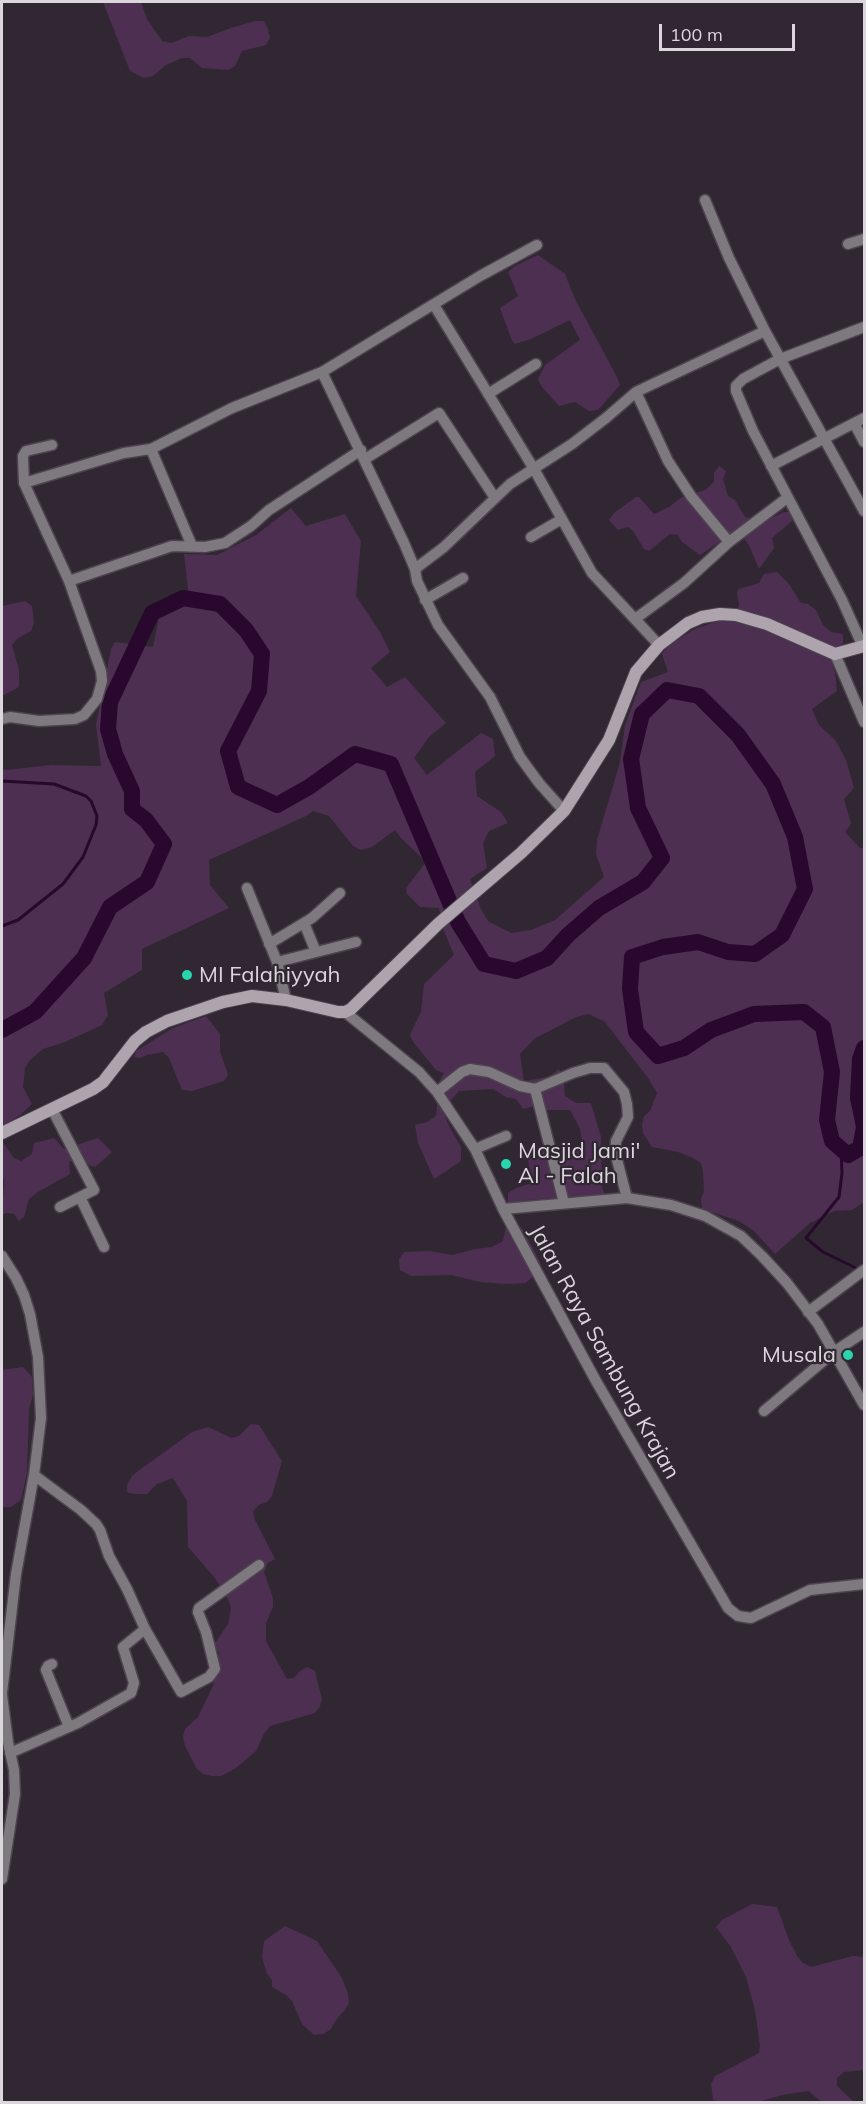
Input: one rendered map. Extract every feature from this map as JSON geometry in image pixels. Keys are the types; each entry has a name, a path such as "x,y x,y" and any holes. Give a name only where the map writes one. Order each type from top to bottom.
{"main road":[{"path":"2,1133 103,1082 135,1041 146,1032 167,1021 239,998 265,996 328,1011 345,1012 356,1005 438,924 521,853 564,811 609,740 636,672 658,645 688,623 702,617 720,614 740,616 767,624 836,654 864,647"}],"street":[{"path":"705,200 729,258 765,331 864,511"},
{"path":"848,244 864,239"},
{"path":"24,483 124,453 151,449 232,408 322,372 480,276 537,245"},
{"path":"434,305 534,469 591,573 658,645"},
{"path":"864,327 780,359 736,386 736,391 771,466 842,600 864,647"},
{"path":"415,569 444,547 510,484 556,455 636,392 765,331"},
{"path":"488,394 536,364"},
{"path":"322,372 363,455 415,569 425,600 438,625 490,696 520,757 564,811"},
{"path":"636,392 668,461 691,496 729,542"},
{"path":"69,581 172,546 205,548 225,543 251,526 269,510 439,413 495,498"},
{"path":"771,466 859,421 864,442"},
{"path":"2,719 10,717 39,721 75,719 84,715 97,699 102,681 101,671 69,581 24,483 23,456 26,451 52,445"},
{"path":"151,449 192,546"},
{"path":"635,619 684,583 729,542 787,498"},
{"path":"531,537 562,519"},
{"path":"425,600 462,578"},
{"path":"836,654 864,722"},
{"path":"247,888 277,962 286,1000"},
{"path":"269,944 304,923 340,893"},
{"path":"304,923 316,952"},
{"path":"277,962 356,942"},
{"name":"Jalan Raya Sambung Krajan","path":"345,1012 419,1072 437,1092 475,1149 503,1209 596,1381 728,1608 738,1616 751,1618 810,1590 864,1584"},
{"path":"437,1092 462,1072 470,1069 489,1072 520,1086 535,1089 573,1073 590,1068 603,1068 624,1092 627,1104 628,1117 616,1141 615,1152 627,1198"},
{"path":"535,1089 564,1203"},
{"path":"52,1109 94,1189 60,1207"},
{"path":"475,1149 506,1136"},
{"path":"80,1197 104,1247"},
{"path":"503,1209 627,1198 671,1205 705,1216 741,1236 787,1283 834,1352 864,1405"},
{"path":"2,1256 24,1295 38,1357 41,1418 34,1475 16,1574 2,1694 14,1770 15,1794 2,1879"},
{"path":"808,1312 860,1274"},
{"path":"764,1411 834,1352 864,1332"},
{"path":"34,1475 96,1524 145,1629 181,1692 209,1677 215,1669 207,1632 198,1612 199,1608 259,1565"},
{"path":"10,1753 69,1727 131,1692 135,1683 123,1647 145,1629"},
{"path":"52,1664 46,1670 69,1727"}],"shaded area":[{"path":"103,2 141,2 147,19 162,41 171,43 189,36 207,37 255,21 264,21 270,38 266,45 242,51 235,66 228,70 202,68 190,58 182,58 166,65 153,76 144,78 130,71"},
{"path":"538,255 565,274 575,299 617,377 620,385 598,410 589,411 575,402 559,406 538,379 545,365 580,340 570,320 531,339 515,344 512,341 500,308 518,296 508,272"},
{"path":"719,466 726,471 723,479 728,496 735,500 745,517 764,522 784,512 789,512 793,520 772,538 774,548 759,569 749,545 742,536 734,532 700,555 682,542 678,535 670,534 649,551 644,549 628,527 618,530 609,520 614,513 636,497 639,497 654,514 669,507 682,497 705,490 714,482 714,473"},
{"path":"291,508 306,526 345,514 361,541 356,596 380,632 390,652 371,668 387,687 405,677 446,723 429,737 414,758 427,775 481,733 493,739 495,756 475,772 477,796 501,812 508,823 489,831 483,843 487,868 470,879 488,921 511,933 531,930 555,920 604,877 596,854 597,840 620,762 625,725 641,682 668,672 662,654 668,645 695,629 721,620 735,620 739,605 737,593 739,589 759,583 764,574 777,572 789,584 801,603 808,604 816,610 823,625 831,632 843,634 843,643 830,658 835,672 837,691 812,709 819,725 836,741 846,760 854,788 844,799 851,824 845,832 860,848 864,848 864,1202 852,1210 834,1211 810,1223 775,1254 754,1231 739,1221 702,1209 701,1199 704,1191 701,1163 678,1152 652,1147 643,1133 642,1125 644,1116 650,1111 657,1093 605,1022 589,1014 576,1017 534,1039 520,1054 524,1081 549,1077 559,1069 565,1096 576,1103 591,1103 601,1137 602,1187 605,1195 508,1203 508,1193 532,1183 528,1160 532,1155 542,1149 560,1152 583,1147 580,1129 570,1110 541,1110 534,1106 523,1109 516,1099 506,1097 493,1089 459,1091 443,1109 448,1124 461,1147 461,1161 434,1179 418,1143 415,1125 427,1122 436,1116 439,1082 444,1073 436,1070 410,1035 421,1011 424,984 454,955 444,931 439,908 420,907 407,894 406,888 426,862 395,830 372,847 361,850 353,846 329,816 313,811 209,860 210,885 229,908 142,949 142,970 104,993 108,1015 102,1025 65,1042 43,1049 29,1061 25,1068 23,1087 32,1104 2,1127 2,769 51,765 101,766 96,725 111,649 115,642 153,647 159,618 183,607 188,590 184,554 217,555 256,535"},
{"path":"25,601 32,606 34,623 31,631 17,639 12,645 19,670 19,687 2,696 2,606"},
{"path":"206,1016 220,1034 220,1051 228,1075 224,1081 192,1091 182,1090 169,1058 163,1052 139,1058 134,1057 136,1051 173,1028"},
{"path":"54,1138 64,1149 98,1138 112,1152 95,1167 89,1165 82,1156 69,1162 70,1174 29,1199 24,1217 19,1221 14,1214 2,1215 4,1181 2,1141 14,1158 21,1161 32,1154 34,1143"},
{"path":"513,1223 524,1231 542,1270 525,1283 480,1282 452,1275 411,1276 400,1270 399,1259 404,1252 430,1251 452,1255 492,1247 503,1241 506,1226"},
{"path":"23,1367 32,1377 33,1395 29,1409 27,1473 21,1500 11,1507 2,1507 2,1370"},
{"path":"251,1424 259,1425 282,1461 272,1496 253,1511 255,1520 275,1559 268,1563 264,1572 273,1598 273,1607 266,1623 266,1641 287,1679 294,1678 307,1667 315,1671 322,1699 315,1713 270,1726 256,1751 236,1768 221,1776 212,1776 203,1774 197,1769 183,1737 185,1729 198,1717 213,1686 219,1652 213,1646 228,1624 231,1608 215,1578 188,1547 187,1501 173,1478 157,1484 147,1494 127,1492 127,1485 138,1471 192,1432 208,1427 231,1438 239,1436"},
{"path":"752,1904 777,1907 797,1956 811,1967 853,1956 864,1957 864,2070 844,2072 837,2078 837,2086 854,2102 822,2102 808,2091 758,2102 713,2100 711,2084 715,2076 759,2053 755,2010 746,1977 731,1947 716,1927 722,1920"},
{"path":"285,1926 317,1941 342,1978 348,1994 349,2003 345,2010 330,2030 323,2034 314,2035 302,2024 292,2001 272,1987 272,1980 267,1974 262,1957 264,1941"}],"waterway":[{"path":"2,1030 35,1012 84,958 110,907 147,882 164,844 146,820 132,809 132,791 115,754 108,729 110,702 152,613 183,598 220,604 246,630 262,654 259,691 228,751 238,787 277,805 309,787 355,754 391,764 458,922 484,964 516,971 547,958 568,935 599,908 643,882 662,858 638,808 631,759 642,714 667,690 699,696 738,735 773,784 795,837 805,889 782,935 755,954 728,952 698,942 663,947 632,957 630,989 636,1032 658,1056 684,1048 711,1030 754,1014 804,1012 823,1027 832,1072 827,1120 832,1141 848,1155 860,1148 864,1127 858,1098 860,1059 864,1048"},
{"path":"2,781 54,784 86,796 91,801 97,816 96,825 83,857 63,884 18,920 2,926"},
{"path":"841,1149 842,1173 839,1197 806,1238 823,1252 858,1269"}],"place":[{"name":"MI Falahiyyah","path":"187,975"},
{"name":"Masjid Jami' Al - Falah","path":"506,1164"},
{"name":"Musala","path":"848,1355"}]}
